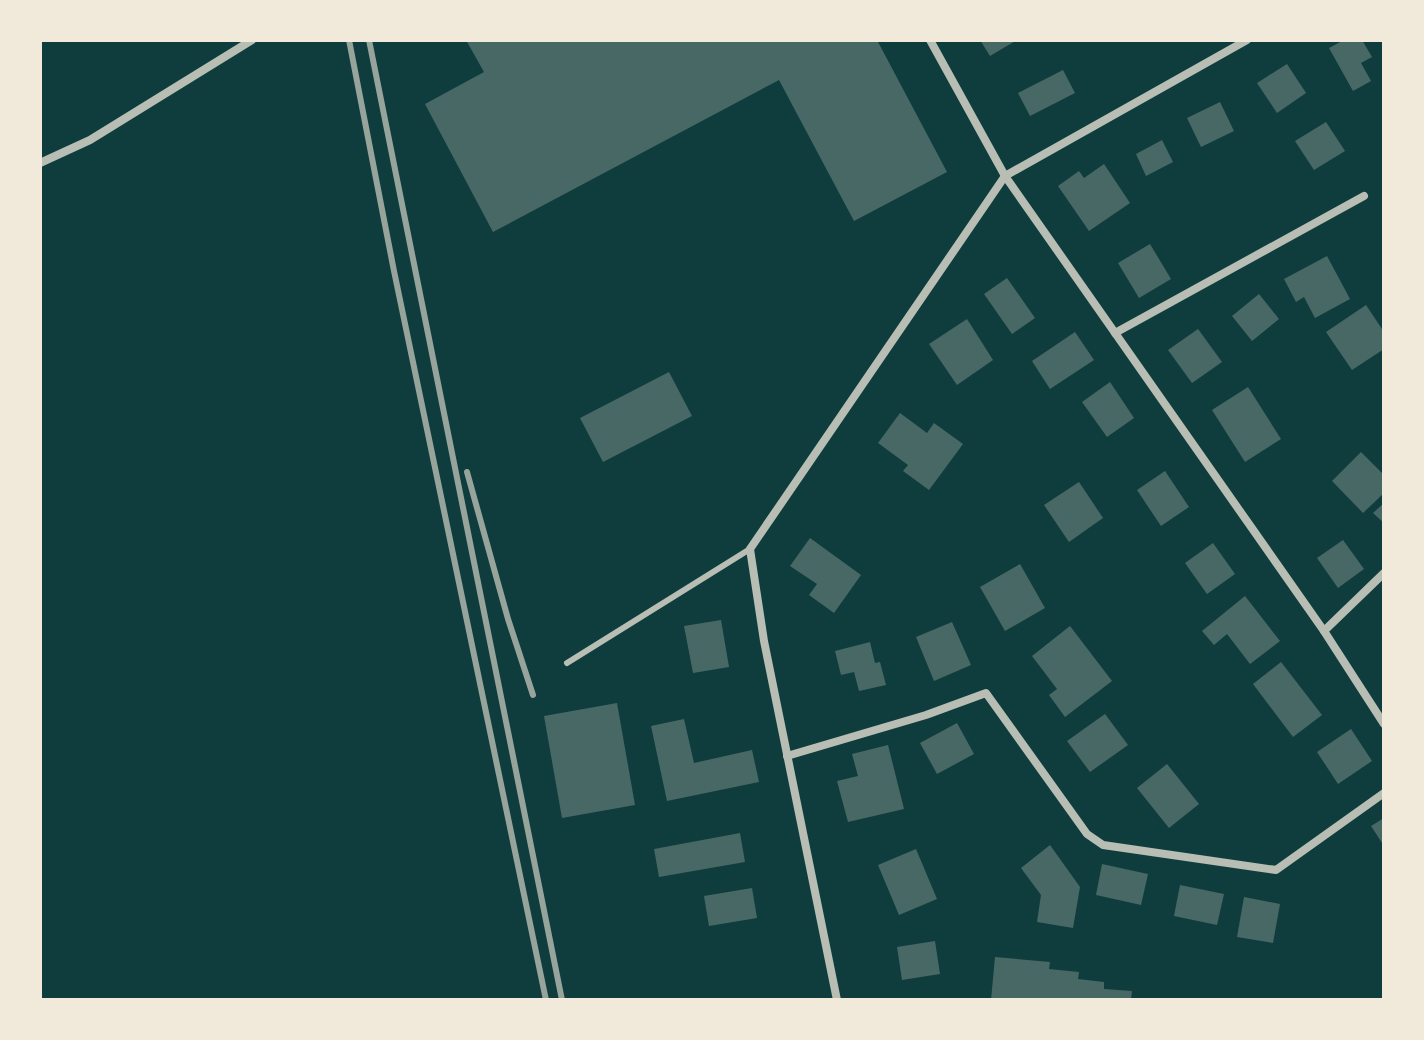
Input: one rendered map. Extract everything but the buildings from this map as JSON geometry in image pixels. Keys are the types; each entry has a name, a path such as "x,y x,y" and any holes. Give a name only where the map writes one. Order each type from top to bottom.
{"street":[{"path":"40,163 90,140 252,40"},
{"path":"930,40 1005,176 1324,631 1384,724"},
{"path":"837,1000 764,641 750,549 1005,176 1247,40"},
{"path":"1115,333 1364,196"},
{"path":"1324,631 1384,573"},
{"path":"787,756 926,715 986,693 1087,834 1103,845 1276,870 1384,793"}],"lane":[{"path":"567,663 750,549"}],"railway":[{"path":"349,40 546,1000"},
{"path":"369,40 562,1000"},
{"path":"467,472 508,619 533,695"}]}
